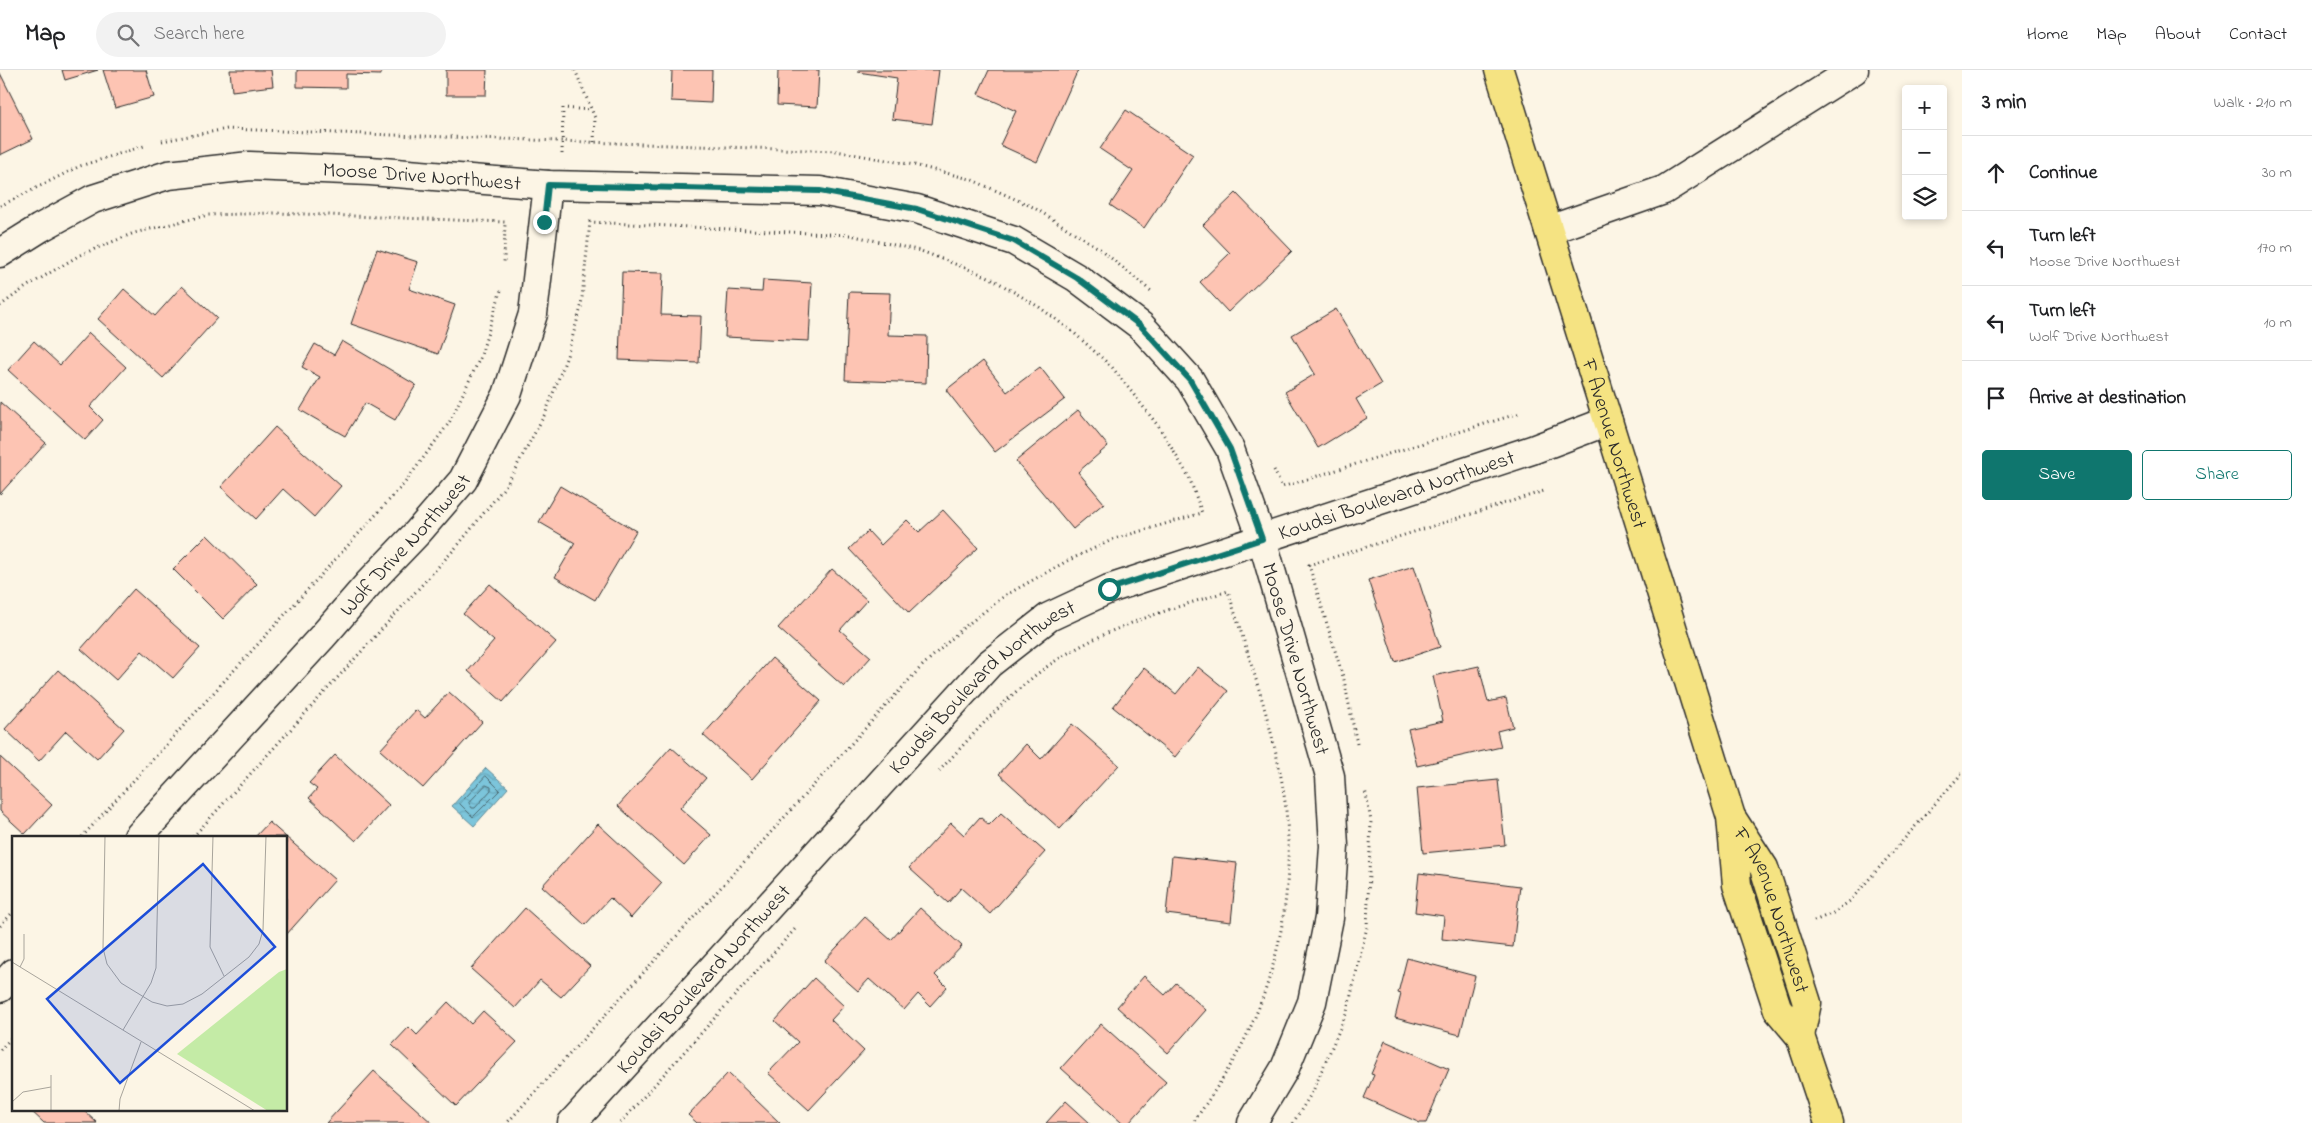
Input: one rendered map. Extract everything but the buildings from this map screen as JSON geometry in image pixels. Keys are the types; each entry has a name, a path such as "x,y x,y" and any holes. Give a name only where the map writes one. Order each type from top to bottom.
{"main road":[{"name":"F Avenue Northwest","path":"1499,70 1731,817 1737,885 1778,1010 1800,1036 1829,1123"}],"street":[{"path":"1549,230 1664,190 1854,70"},
{"name":"Moose Drive Northwest","path":"0,254 40,228 93,199 168,175 250,166 370,172 555,186 820,191 917,209 1014,241 1077,278 1141,326 1190,380 1230,449 1262,539 1330,776 1334,846 1329,918 1312,1002 1285,1068 1252,1123"},
{"name":"Wolf Drive Northwest","path":"139,836 322,637 369,583 418,532 463,480 507,395 533,314 555,186"},
{"name":"Koudsi Boulevard Northwest","path":"572,1123 989,664 1049,617 1109,589 1532,450 1608,420"},
{"path":"0,988 12,975"}],"path":[{"path":"575,70 595,118 594,142"},
{"path":"555,186 562,141 563,108 591,110"},
{"path":"0,206 80,166 161,141 227,129 836,151 970,179 1033,207 1100,249 1152,292"},
{"path":"0,306 26,287 80,255 134,233 208,215 276,213 505,222 504,271"},
{"path":"194,836 459,544 507,484 546,412 567,356 581,307 590,222 850,235 921,251 998,282 1039,307 1074,332 1112,367 1159,427 1189,476 1202,513 1114,539 1067,561 1006,594 963,628 920,668 507,1123"},
{"path":"83,836 404,484 449,423 480,358 504,281"},
{"path":"1270,462 1282,487 1520,413"},
{"path":"1357,748 1344,680 1309,565 1544,491"},
{"path":"934,776 1012,694 1071,651 1120,627 1228,591 1266,718 1281,778 1288,843 1285,912 1270,974 1252,1026 1229,1067 1192,1123"},
{"path":"1812,922 1833,914 1850,901 1962,773"},
{"path":"1293,1123 1313,1091 1347,1012 1367,927 1371,821 1364,785"},
{"path":"0,926 12,913"},
{"path":"620,1123 800,923"},
{"path":"0,1050 12,1037"}],"water":[{"path":"486,768 508,788 474,826 452,806"}],"route":[{"path":"544,222 548,185 820,191 917,209 1014,241 1077,278 1141,326 1190,380 1230,449 1262,539 1109,589"}]}
